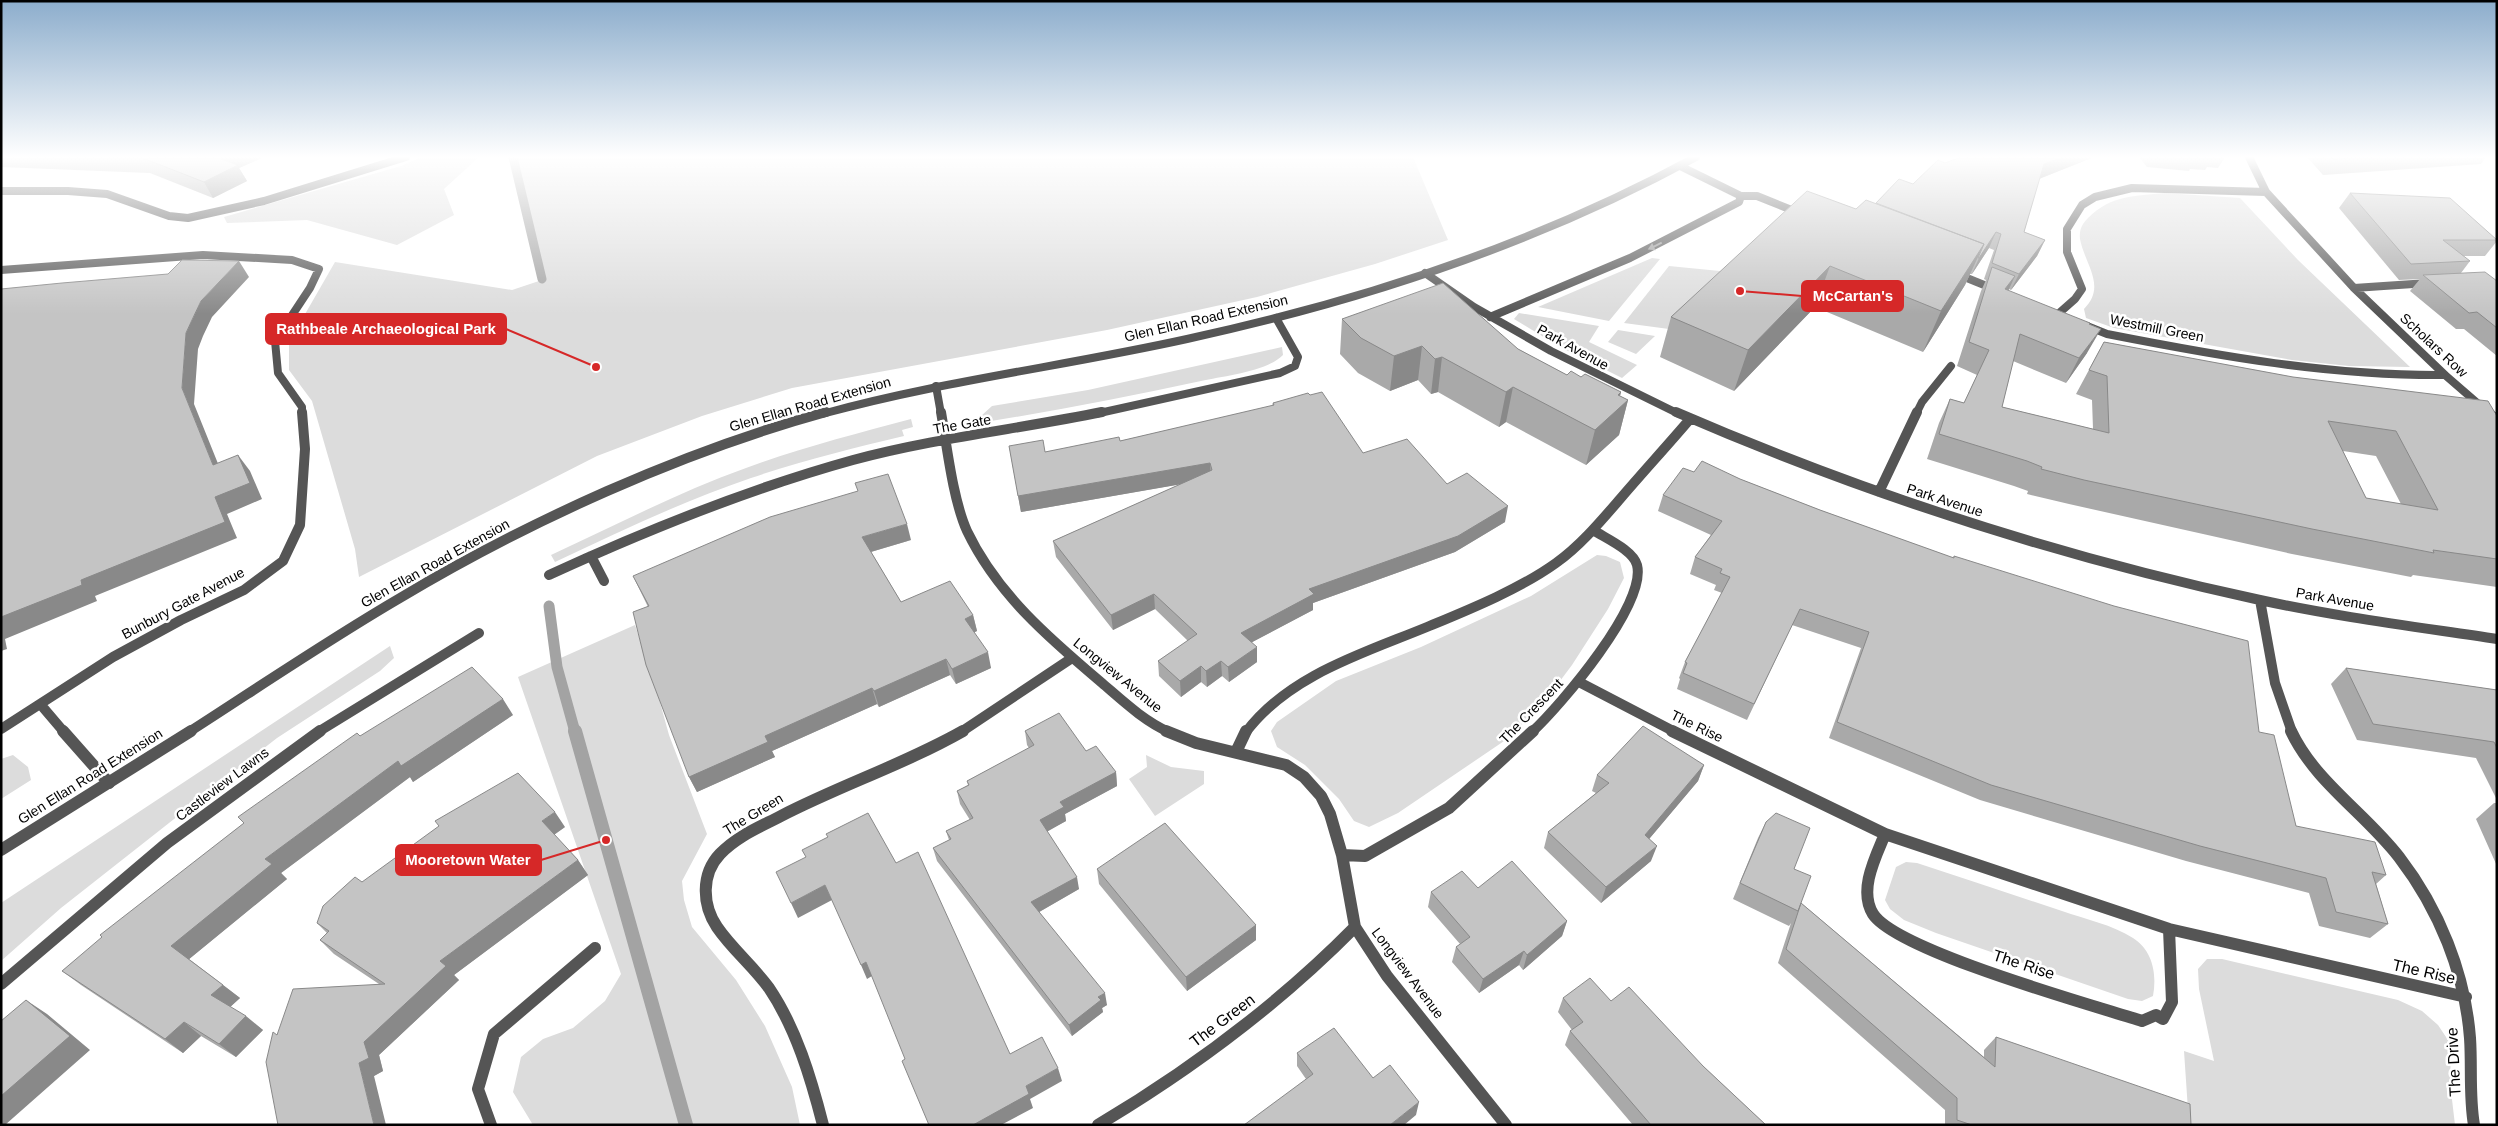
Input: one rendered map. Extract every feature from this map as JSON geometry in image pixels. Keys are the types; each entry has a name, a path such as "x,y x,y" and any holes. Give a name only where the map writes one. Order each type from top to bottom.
{"street":[{"path":"151,210 169,216 188,218 226,210"},
{"name":"Glen Ellan Road Extension","path":"1,850 438,575 616,489 716,448 808,418 936,386 1159,345 1276,318 1469,259 1591,210"},
{"path":"1490,317 1646,250 1724,210"},
{"path":"1791,210 1812,218"},
{"path":"2068,318 2055,313 2075,299 2082,289 2067,252 2067,229 2079,210"},
{"name":"Scholars Row","path":"2282,210 2354,288 2446,375 2497,420"},
{"name":"Bunbury Gate Avenue","path":"1,270 203,254 292,260 319,269 310,288 275,341 278,373 302,408 305,449 300,526 282,561 244,590 181,620 113,657 1,729"},
{"path":"1951,272 2007,294"},
{"name":"Park Avenue","path":"1425,273 1449,292 1490,317 1599,378 1690,419 1798,463 1924,508 2073,553 2260,600 2497,639"},
{"path":"2354,288 2441,282"},
{"name":"The Gate","path":"549,576 590,556 688,515 824,468 946,440 1157,401 1280,373 1296,366 1298,357 1276,318"},
{"name":"Westmill Green","path":"2077,322 2107,334 2288,366 2422,376 2446,375"},
{"path":"1879,492 1922,402 1951,366"},
{"name":"Longview Avenue","path":"936,386 953,479 967,530 992,572 1019,608 1044,634 1072,658 1135,711 1164,730 1196,743 1236,752 1264,762 1286,765 1304,777 1321,796 1330,814 1342,855 1355,927 1387,976 1506,1125"},
{"path":"1236,752 1246,731 1264,710 1287,693 1346,659 1428,627 1495,597 1556,563 1593,530 1690,419"},
{"name":"The Crescent","path":"1342,855 1365,856 1449,808 1551,714 1579,682 1615,628 1639,582 1637,563 1627,552 1593,530"},
{"path":"590,556 604,581"},
{"name":"The Drive","path":"2260,600 2274,673 2291,734 2306,758 2377,831 2412,875 2434,912 2452,953 2466,997 2474,1125"},
{"name":"Castleview Lawns","path":"1,984 167,843 261,772 338,718 479,632"},
{"name":"The Green","path":"823,1125 813,1085 775,997 751,964 716,926 706,904 707,876 719,855 746,834 799,806 939,744 985,717 1072,658"},
{"name":"The Rise","path":"1579,682 1664,727 1885,834 2169,929 2466,997"},
{"path":"41,705 109,783"},
{"name":"The Rise","path":"1885,834 1871,869 1866,898 1873,916 1894,933 1928,950 2142,1021 2156,1015 2163,1019 2172,1002 2169,929"},
{"name":"The Green","path":"1098,1125 1142,1100 1229,1038 1321,964 1355,927"},
{"path":"490,1125 478,1089 494,1034 595,948"}],"shaded area":[{"path":"250,210 452,210 454,215 397,245 307,220 227,223 224,217"},
{"path":"525,210 1435,210 1448,240 1375,264 1257,297 1107,330 792,388 702,416 597,456 359,577 355,549 312,401 289,370 289,342 335,262 512,290 542,280"},
{"path":"2097,210 2251,210 2298,260 2410,367 2349,366 2292,360 2114,328 2086,318 2084,309 2091,300 2094,284 2080,239 2080,233 2088,218"},
{"path":"1652,258 1660,259 1609,321 1538,307"},
{"path":"1669,266 1730,272 1669,329 1624,323"},
{"path":"1519,313 1599,326 1589,342 1637,365 1622,378 1560,347 1514,319"},
{"path":"1618,330 1655,336 1636,354 1608,342"},
{"path":"1282,347 1283,355 1276,361 1244,373 1090,404 979,423 981,416 992,406 1088,390"},
{"path":"911,419 913,427 902,430 904,436 827,455 751,478 627,528 555,562 551,555 721,477 807,448"},
{"path":"1597,555 1606,556 1620,562 1624,578 1608,609 1572,665 1548,697 1510,737 1398,813 1369,827 1354,821 1339,799 1305,765 1277,747 1271,731 1277,722 1336,681 1421,647 1531,596"},
{"path":"635,625 669,735 707,834 682,881 684,900 692,927 736,980 765,1026 792,1087 800,1125 533,1125 513,1092 521,1057 543,1039 573,1028 605,1001 621,974 518,677"},
{"path":"390,646 394,658 380,671 277,738 61,908 1,961 1,903"},
{"path":"13,755 28,767 31,780 1,799 1,759"},
{"path":"1146,755 1171,767 1204,771 1204,784 1155,816 1129,779 1147,767"},
{"path":"1906,862 1917,863 2125,933 2140,943 2149,956 2154,971 2153,996 2142,1001 2128,999 1936,933 1904,920 1890,909 1885,900 1896,867"},
{"path":"2207,959 2222,959 2398,1000 2422,1011 2438,1025 2450,1043 2451,1091 2455,1125 2189,1125 2184,1051 2214,1061 2199,989 2198,969"}],"building":[{"path":"1787,210 1892,210 1984,244 1941,311 1830,266 1748,350 1671,317"},
{"path":"1893,210 2031,210 2024,232 2045,240 2019,274 1992,263 2001,234 1996,232 1978,258 1984,244"},
{"path":"2364,210 2463,210 2497,240 2443,240 2470,261 2411,264"},
{"path":"182,260 239,261 201,301 186,333 182,388 213,465 238,455 250,483 215,497 225,522 81,580 82,585 1,617 1,289 168,274"},
{"path":"1992,267 2015,276 2005,289 2101,329 2079,358 2020,334 2002,407 2109,433 2107,376 2089,370 2104,342 2293,377 2488,401 2497,416 2497,559 2433,550 2434,553 2084,480 2041,469 2042,467 2027,461 1939,434 1950,399 1964,403 1989,350 1969,342","holes":["2328,421 2396,431 2438,510 2366,498"]},
{"path":"2485,272 2497,281 2497,328 2477,312 2469,313 2423,275"},
{"path":"1443,283 1518,349 1567,375 1571,371 1581,377 1585,374 1621,392 1618,395 1628,400 1595,430 1513,387 1506,392 1442,357 1435,359 1422,346 1394,356 1361,338 1342,319"},
{"path":"1322,392 1363,453 1407,439 1447,484 1467,473 1508,506 1458,536 1309,589 1314,594 1241,633 1257,647 1228,667 1221,661 1206,671 1201,666 1180,681 1158,661 1197,634 1154,594 1111,615 1053,541 1212,470 1210,463 1018,496 1009,446 1043,440 1045,452 1119,437 1120,441 1274,405 1273,403 1308,393 1310,395"},
{"path":"1702,461 1740,479 1820,510 1954,558 1954,556 2114,606 2248,641 2259,732 2274,735 2296,826 2375,842 2386,875 2372,872 2388,924 2336,912 2326,878 2200,846 1991,785 1837,722 1869,632 1800,609 1754,704 1683,673 1687,663 1685,662 1730,577 1720,573 1722,569 1695,557 1722,521 1663,495 1683,468 1694,472"},
{"path":"888,474 907,524 862,537 901,602 950,581 973,615 965,619 988,652 952,669 946,659 874,691 872,688 765,736 768,742 689,777 646,665 633,612 649,606 633,576 770,517 858,491 855,483"},
{"path":"472,667 503,699 401,766 398,761 265,859 272,864 171,946 223,985 211,995 246,1016 219,1044 184,1022 165,1039 62,971 102,937 100,935 244,823 238,817 357,733 360,736"},
{"path":"2346,668 2497,690 2497,748 2494,742 2373,724"},
{"path":"1059,713 1086,751 1096,746 1116,772 1060,802 1064,807 1040,820 1077,877 1031,902 1105,993 1098,997 1101,1000 1069,1025 933,848 951,839 946,831 973,818 957,791 969,785 967,781 1034,745 1025,731"},
{"path":"1643,726 1704,765 1645,835 1657,846 1606,887 1548,832 1609,783 1597,775"},
{"path":"518,773 555,812 542,821 578,860 440,961 446,966 364,1042 369,1058 359,1063 374,1125 278,1125 266,1062 273,1032 277,1035 293,989 385,984 320,940 329,931 317,923 323,906 355,877 362,882 439,826 435,821"},
{"path":"868,813 896,863 918,852 1010,1054 1042,1037 1058,1068 1026,1086 1029,1094 973,1125 929,1125 902,1061 905,1059 866,962 861,965 825,885 791,903 776,872 806,857 802,850 828,837 826,834"},
{"path":"1776,813 1810,828 1794,869 1811,876 1798,911 1740,883 1766,822"},
{"path":"1165,823 1256,925 1186,977 1097,869"},
{"path":"1512,861 1567,921 1527,955 1524,951 1483,979 1456,947 1470,937 1431,892 1462,871 1478,888"},
{"path":"1801,903 1995,1067 1996,1037 2190,1104 2191,1125 1972,1125 1957,1120 1957,1098 1786,949"},
{"path":"1590,978 1611,1001 1629,987 1703,1066 1766,1125 1651,1125 1570,1031 1583,1022 1563,998"},
{"path":"26,1000 70,1036 1,1096 1,1021"},
{"path":"1334,1028 1373,1078 1390,1065 1419,1102 1390,1125 1244,1125 1313,1074 1297,1053"}],"waterway":[{"path":"525,210 542,279"},
{"path":"549,606 557,667 575,732"},
{"path":"575,731 686,1125"}],"place":[{"name":"McCartan's","path":"1740,291"},
{"name":"Rathbeale Archaeological Park","path":"596,367"},
{"name":"Mooretown Water","path":"606,840"}]}
